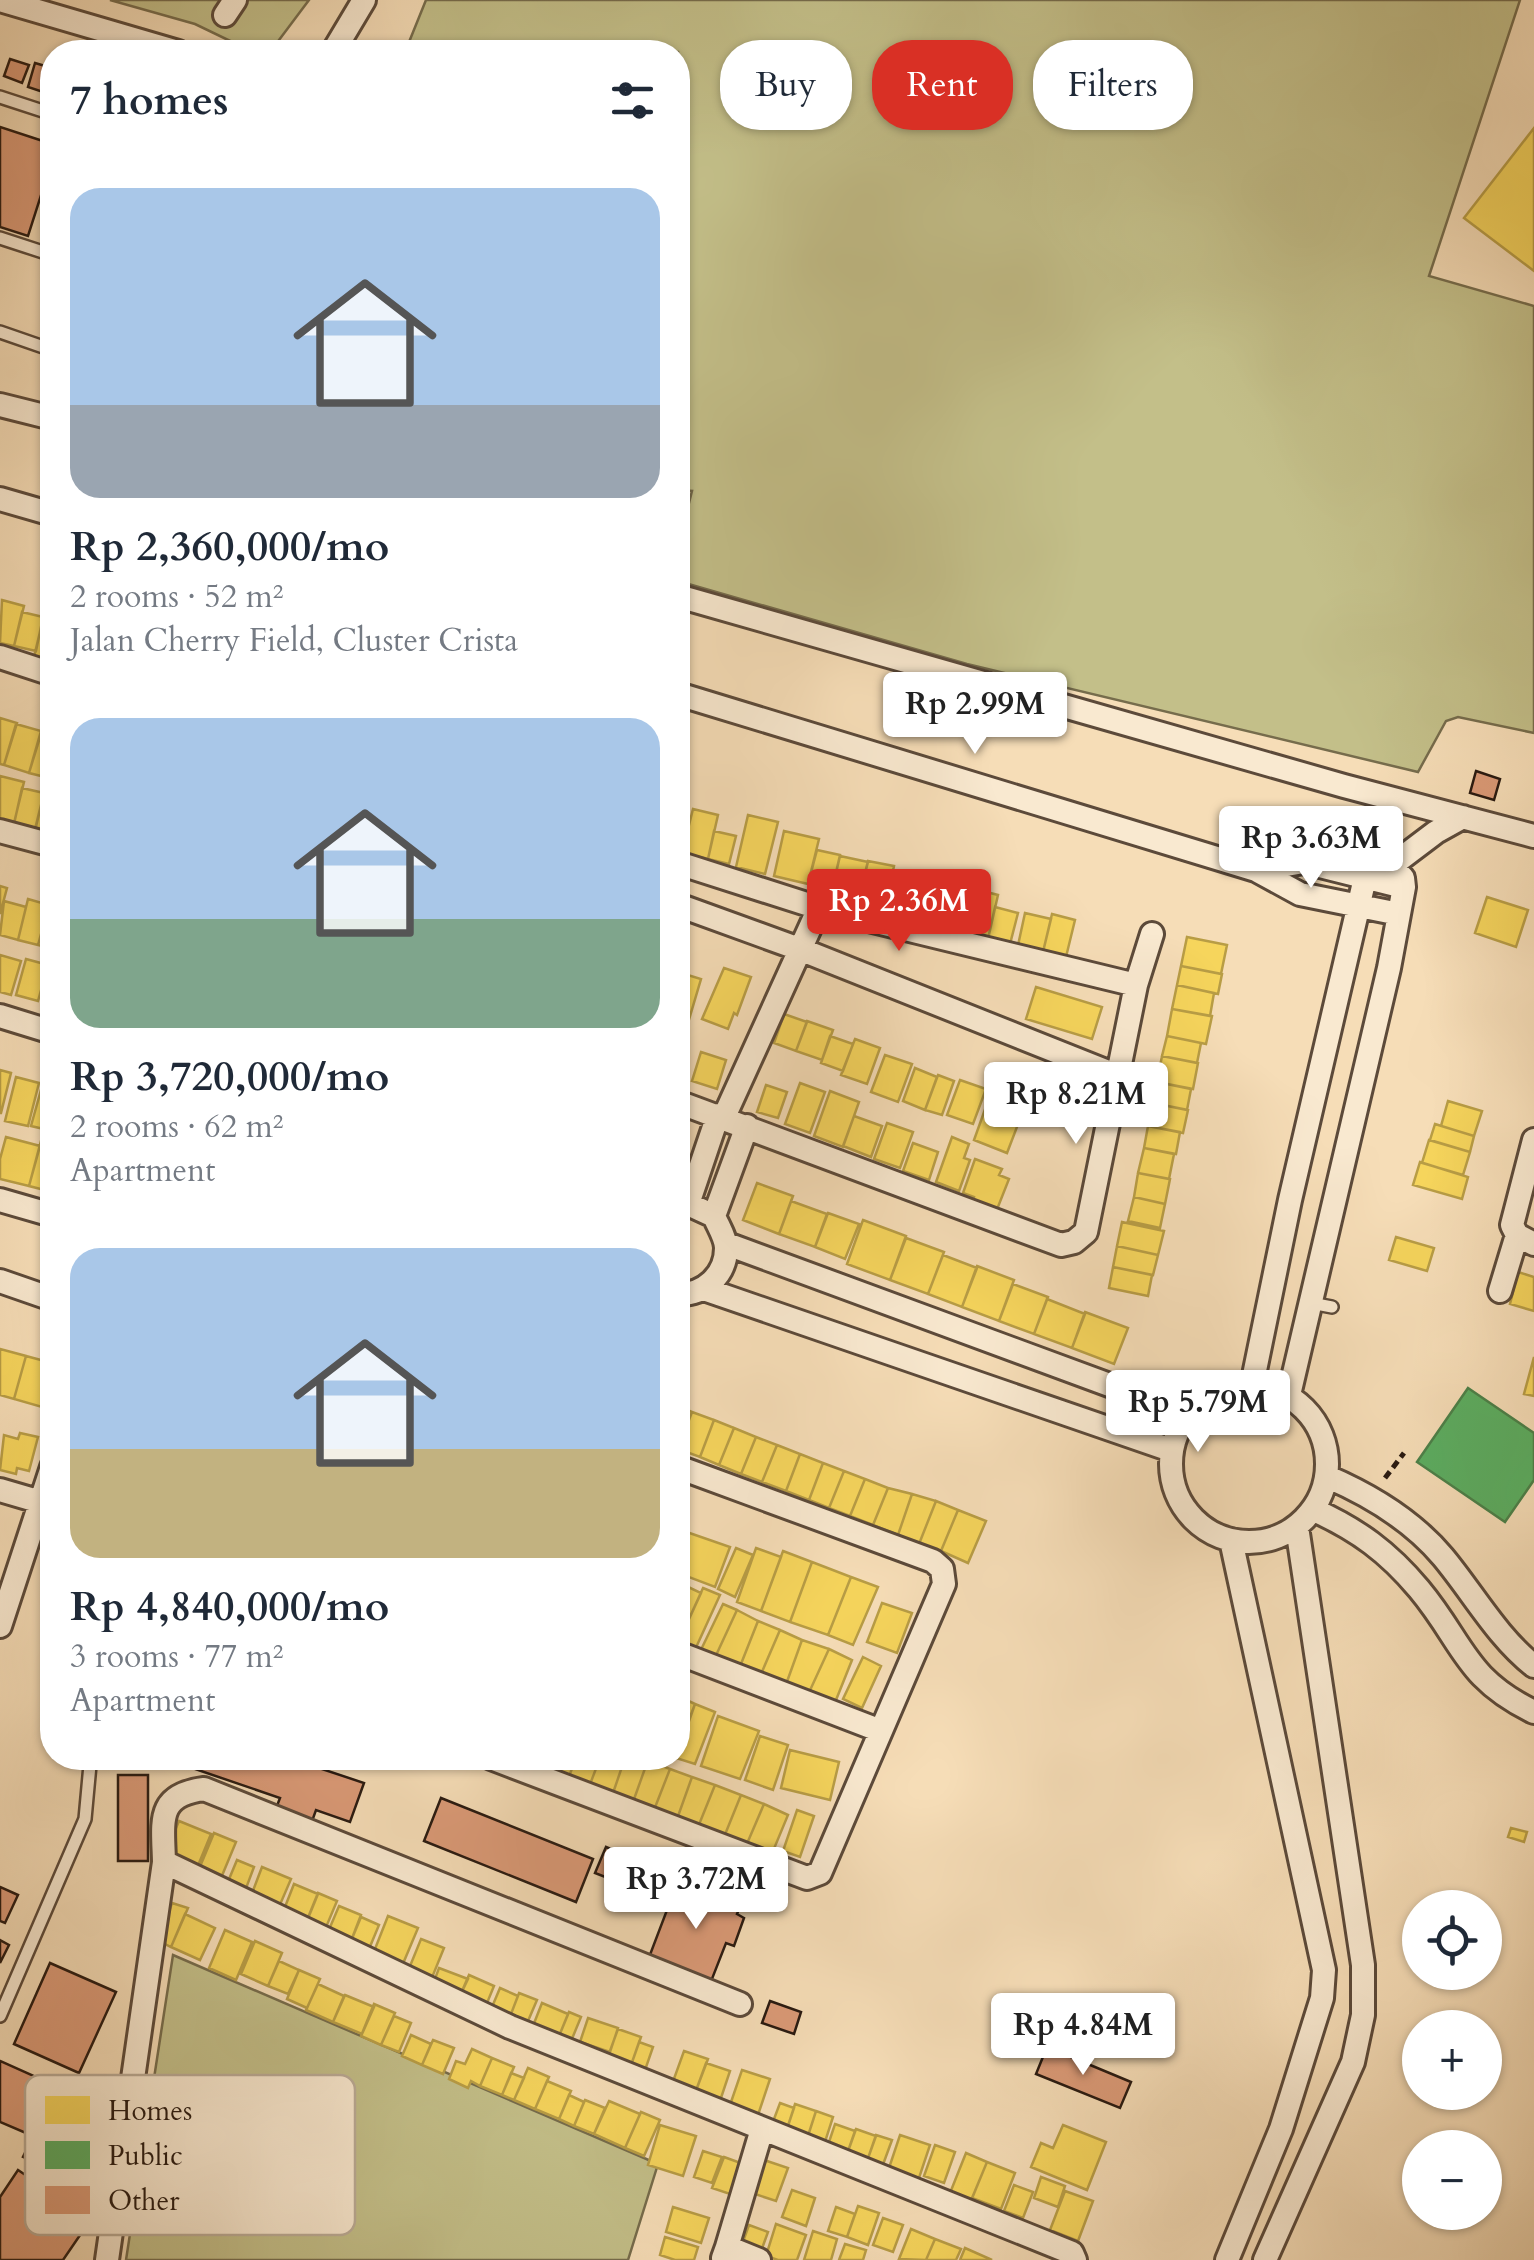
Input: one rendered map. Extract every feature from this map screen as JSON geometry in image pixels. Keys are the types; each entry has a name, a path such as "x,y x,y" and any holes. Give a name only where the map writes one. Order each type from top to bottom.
{"street":[{"path":"0,0 137,40"},
{"path":"340,40 364,0"},
{"path":"0,405 40,415"},
{"path":"0,499 40,511"},
{"path":"690,599 1344,786 1534,836"},
{"path":"0,656 40,670"},
{"path":"690,698 1256,870 1300,894 1400,914"},
{"path":"1252,1385 1290,1200 1366,878 1376,866 1391,866 1436,832 1464,817"},
{"path":"0,830 40,842"},
{"path":"1256,870 1304,862 1404,887"},
{"path":"1289,1395 1321,1305 1400,914 1403,878 1391,866"},
{"path":"690,868 819,908 1136,984"},
{"path":"690,1188 819,908"},
{"path":"690,909 1118,1076"},
{"path":"690,1106 1061,1244 1074,1242 1086,1232 1136,984 1152,934"},
{"path":"0,1016 40,1028"},
{"path":"690,1292 722,1270 726,1244 714,1216 747,1126"},
{"path":"1500,1292 1526,1240 1512,1225 1534,1140"},
{"path":"0,1200 40,1212"},
{"path":"690,1207 714,1216"},
{"path":"726,1244 1188,1414"},
{"path":"0,1281 40,1294"},
{"path":"690,1298 1171,1450"},
{"path":"1095,1424 1109,1385"},
{"path":"1252,1385 1289,1395 1321,1430 1328,1477 1314,1510 1298,1527 1277,1538 1254,1543 1231,1540 1204,1528 1183,1507 1172,1480 1171,1450 1188,1414 1216,1392 1252,1385"},
{"path":"523,1770 807,1878 820,1873 830,1857 944,1584 942,1569 933,1561 690,1471"},
{"path":"1328,1477 1372,1496 1412,1527 1534,1666"},
{"path":"0,1490 40,1502"},
{"path":"0,1626 40,1505"},
{"path":"1314,1510 1355,1529 1384,1554 1420,1590 1475,1671 1492,1688 1534,1712"},
{"path":"1265,2260 1353,2062 1363,2016 1363,1965 1298,1527"},
{"path":"1227,2260 1281,2129 1322,1998 1324,1970 1231,1540"},
{"path":"1475,1671 1509,1640"},
{"path":"690,1658 882,1731"},
{"path":"133,2075 164,1862 163,1818 171,1800 182,1792 204,1789 740,2004"},
{"path":"164,1862 510,2027 1072,2253 1075,2260"},
{"path":"759,2260 725,2254 762,2129"},
{"path":"1281,2129 1315,2146"},
{"path":"107,2260 111,2235"}],"lane":[{"path":"0,98 40,110"},
{"path":"0,238 40,251"},
{"path":"0,332 40,346"},
{"path":"0,2016 85,1818 90,1770"}],"path":[{"path":"1372,1496 1404,1453"}],"shaded area":[{"path":"110,0 309,0 279,40 228,40 195,24"},
{"path":"426,0 1520,0 1429,276 1534,306 1534,733 1458,717 1446,721 1418,772 967,664 690,584 690,40 410,40"},
{"path":"173,1955 658,2164 628,2260 126,2260 130,2235 355,2235 355,2075 155,2075"}],"building: Homes":[{"path":"1534,128 1534,271 1464,218"},
{"path":"2,600 24,606 14,646 0,643"},
{"path":"22,612 40,616 36,651 14,646"},
{"path":"40,632 40,664 32,665"},
{"path":"0,718 17,723 4,765 0,764"},
{"path":"16,724 40,731 29,773 4,765"},
{"path":"40,737 40,776 29,773"},
{"path":"0,776 24,782 14,823 0,820"},
{"path":"22,788 40,792 35,829 14,824"},
{"path":"693,809 718,815 708,859 690,855"},
{"path":"748,815 778,822 765,874 736,867"},
{"path":"714,831 736,836 729,864 708,859"},
{"path":"784,831 819,839 808,884 774,876"},
{"path":"817,850 840,855 832,890 808,884"},
{"path":"840,856 868,862 859,897 832,890"},
{"path":"868,861 894,866 886,903 859,897"},
{"path":"919,875 951,883 941,927 908,920"},
{"path":"891,878 911,883 905,910 885,906"},
{"path":"951,883 975,889 964,933 941,927"},
{"path":"0,886 7,888 0,914"},
{"path":"975,889 998,895 988,939 964,933"},
{"path":"1487,897 1528,910 1516,947 1475,933"},
{"path":"28,899 40,902 38,945 18,940"},
{"path":"4,901 26,907 18,940 0,935"},
{"path":"995,907 1018,913 1010,944 988,939"},
{"path":"1025,913 1051,919 1042,956 1017,950"},
{"path":"1052,914 1075,920 1065,961 1042,956"},
{"path":"1187,937 1227,945 1221,974 1181,966"},
{"path":"0,955 21,961 11,995 0,992"},
{"path":"26,959 40,963 38,1001 16,995"},
{"path":"1181,966 1222,974 1218,994 1177,985"},
{"path":"724,968 751,977 728,1029 702,1019"},
{"path":"690,976 701,979 690,1016"},
{"path":"1177,985 1214,993 1210,1016 1172,1009"},
{"path":"1036,987 1102,1007 1092,1039 1026,1019"},
{"path":"1172,1009 1212,1016 1206,1044 1167,1036"},
{"path":"784,1014 807,1022 796,1051 774,1043"},
{"path":"807,1021 833,1030 822,1060 796,1051"},
{"path":"830,1036 853,1044 843,1071 821,1063"},
{"path":"1167,1036 1201,1043 1197,1063 1162,1056"},
{"path":"855,1039 880,1048 867,1084 841,1075"},
{"path":"701,1052 726,1060 717,1089 692,1081"},
{"path":"885,1055 912,1064 898,1102 871,1092"},
{"path":"1162,1056 1198,1063 1193,1089 1157,1082"},
{"path":"915,1068 937,1077 925,1110 903,1101"},
{"path":"0,1070 11,1073 1,1113 0,1113"},
{"path":"938,1075 954,1081 942,1115 925,1110"},
{"path":"16,1077 39,1083 28,1126 5,1121"},
{"path":"960,1080 986,1089 973,1124 947,1115"},
{"path":"1157,1082 1191,1089 1187,1110 1153,1103"},
{"path":"800,1083 825,1092 810,1133 785,1124"},
{"path":"766,1085 787,1092 778,1118 757,1112"},
{"path":"992,1090 1012,1098 1014,1091 1036,1099 1028,1122 1020,1119 1007,1153 974,1140"},
{"path":"830,1091 859,1102 843,1147 814,1136"},
{"path":"40,1093 40,1128 31,1126"},
{"path":"1448,1101 1482,1111 1474,1136 1441,1126"},
{"path":"1153,1103 1188,1110 1183,1133 1148,1126"},
{"path":"854,1116 882,1126 871,1157 843,1146"},
{"path":"887,1123 913,1132 900,1168 874,1159"},
{"path":"1435,1124 1474,1136 1470,1152 1430,1140"},
{"path":"1148,1126 1180,1132 1176,1154 1144,1148"},
{"path":"6,1137 40,1146 29,1186 0,1179"},
{"path":"952,1137 969,1144 964,1158 970,1160 959,1191 936,1182"},
{"path":"1429,1140 1470,1152 1463,1175 1422,1163"},
{"path":"913,1143 938,1152 929,1180 903,1171"},
{"path":"40,1145 40,1189 29,1186"},
{"path":"1144,1148 1174,1154 1169,1179 1138,1173"},
{"path":"975,1159 1002,1169 999,1175 1009,1179 996,1212 972,1203 974,1197 963,1193"},
{"path":"1420,1162 1468,1177 1462,1199 1413,1185"},
{"path":"1138,1173 1170,1179 1165,1204 1134,1197"},
{"path":"757,1183 793,1196 779,1234 743,1220"},
{"path":"1134,1197 1165,1204 1160,1228 1128,1221"},
{"path":"791,1201 827,1214 815,1247 779,1234"},
{"path":"828,1213 859,1224 845,1259 815,1247"},
{"path":"863,1220 906,1236 890,1280 847,1264"},
{"path":"1122,1222 1164,1231 1158,1255 1117,1246"},
{"path":"1396,1237 1434,1248 1427,1271 1389,1260"},
{"path":"906,1238 944,1252 928,1294 890,1280"},
{"path":"1117,1246 1158,1255 1153,1275 1113,1267"},
{"path":"943,1255 977,1268 962,1307 928,1294"},
{"path":"977,1266 1014,1280 999,1321 962,1307"},
{"path":"1113,1267 1152,1275 1148,1296 1109,1288"},
{"path":"1518,1272 1534,1277 1534,1311 1510,1304"},
{"path":"1013,1284 1048,1297 1034,1334 999,1321"},
{"path":"1047,1299 1085,1314 1072,1348 1034,1334"},
{"path":"1085,1312 1128,1328 1114,1364 1072,1348"},
{"path":"0,1349 26,1356 14,1399 0,1395"},
{"path":"26,1356 40,1360 40,1406 14,1399"},
{"path":"1534,1357 1534,1396 1524,1394"},
{"path":"692,1412 714,1420 700,1457 690,1453"},
{"path":"714,1420 734,1428 719,1465 700,1457"},
{"path":"734,1428 756,1437 741,1474 719,1465"},
{"path":"20,1433 38,1437 29,1471 17,1468 16,1474 0,1470 4,1435 18,1439"},
{"path":"756,1437 777,1445 762,1482 741,1474"},
{"path":"777,1445 800,1454 786,1491 762,1482"},
{"path":"800,1454 823,1463 809,1500 786,1491"},
{"path":"823,1463 844,1471 829,1508 809,1500"},
{"path":"844,1471 865,1479 850,1516 829,1508"},
{"path":"865,1479 888,1488 873,1525 850,1516"},
{"path":"888,1488 912,1494 898,1535 873,1525"},
{"path":"912,1494 936,1501 919,1544 898,1535"},
{"path":"936,1501 958,1510 941,1551 919,1544"},
{"path":"958,1510 986,1521 968,1563 941,1551"},
{"path":"690,1533 730,1547 715,1587 690,1578"},
{"path":"736,1548 753,1555 735,1597 718,1589"},
{"path":"756,1548 781,1557 761,1611 737,1602"},
{"path":"783,1551 812,1562 790,1622 761,1611"},
{"path":"812,1562 851,1577 828,1635 790,1622"},
{"path":"851,1577 878,1587 853,1645 828,1635"},
{"path":"690,1588 701,1593 690,1617"},
{"path":"703,1588 720,1595 693,1654 690,1652 690,1617"},
{"path":"882,1603 912,1613 897,1653 867,1642"},
{"path":"723,1604 737,1610 712,1664 697,1658"},
{"path":"737,1610 758,1621 737,1674 712,1664"},
{"path":"758,1621 780,1630 758,1681 737,1674"},
{"path":"780,1630 802,1640 784,1690 758,1681"},
{"path":"802,1640 829,1649 806,1699 784,1690"},
{"path":"829,1649 852,1660 832,1710 806,1699"},
{"path":"863,1657 881,1666 862,1708 843,1699"},
{"path":"695,1704 715,1712 695,1764 690,1762 690,1718"},
{"path":"718,1716 759,1731 740,1779 701,1766"},
{"path":"760,1736 788,1745 773,1790 745,1780"},
{"path":"790,1750 839,1762 830,1800 781,1788"},
{"path":"545,1770 571,1770 568,1779"},
{"path":"571,1770 595,1770 589,1787 568,1779"},
{"path":"595,1770 621,1770 612,1796 589,1787"},
{"path":"621,1770 644,1770 633,1802 612,1796"},
{"path":"644,1770 670,1770 654,1810 633,1802"},
{"path":"670,1770 692,1777 677,1819 654,1810"},
{"path":"692,1777 715,1785 698,1827 677,1819"},
{"path":"715,1785 741,1795 724,1837 698,1827"},
{"path":"741,1795 764,1804 746,1846 724,1837"},
{"path":"764,1804 788,1815 771,1856 746,1846"},
{"path":"797,1810 814,1816 800,1857 783,1851"},
{"path":"179,1821 211,1834 197,1868 165,1854"},
{"path":"1511,1828 1527,1832 1524,1842 1508,1837"},
{"path":"214,1833 236,1842 221,1878 199,1869"},
{"path":"237,1860 254,1867 245,1891 227,1884"},
{"path":"262,1867 291,1879 279,1907 251,1896"},
{"path":"294,1884 318,1894 307,1921 283,1912"},
{"path":"318,1893 337,1901 324,1932 305,1925"},
{"path":"172,1903 188,1908 171,1947 159,1941"},
{"path":"339,1906 361,1915 351,1941 328,1932"},
{"path":"185,1914 215,1928 200,1960 171,1947"},
{"path":"388,1916 418,1928 402,1966 373,1954"},
{"path":"361,1917 379,1925 369,1949 351,1941"},
{"path":"225,1930 252,1942 236,1980 209,1968"},
{"path":"421,1939 444,1948 431,1980 408,1971"},
{"path":"255,1941 282,1953 268,1986 241,1974"},
{"path":"279,1961 299,1970 288,1994 268,1986"},
{"path":"439,1968 468,1979 459,1998 432,1987"},
{"path":"299,1970 320,1979 307,2008 287,1999"},
{"path":"469,1975 494,1986 485,2008 459,1998"},
{"path":"318,1984 344,1996 333,2022 306,2010"},
{"path":"500,1988 518,1996 511,2014 492,2007"},
{"path":"519,1993 537,2000 528,2021 511,2014"},
{"path":"345,1995 374,2007 362,2034 333,2022"},
{"path":"542,2003 568,2014 557,2041 531,2031"},
{"path":"374,2004 395,2013 381,2045 361,2036"},
{"path":"569,2012 581,2017 569,2046 557,2041"},
{"path":"394,2016 411,2023 399,2052 381,2045"},
{"path":"588,2018 618,2028 610,2052 580,2042"},
{"path":"618,2029 641,2037 630,2068 607,2059"},
{"path":"411,2035 431,2044 422,2065 402,2056"},
{"path":"433,2040 454,2048 443,2074 422,2065"},
{"path":"639,2042 653,2047 643,2076 629,2071"},
{"path":"472,2049 492,2058 480,2086 471,2081 468,2088 449,2079 456,2061 465,2064"},
{"path":"684,2051 708,2059 694,2096 671,2087"},
{"path":"492,2058 514,2067 502,2095 480,2086"},
{"path":"706,2063 730,2071 719,2104 694,2096"},
{"path":"528,2068 549,2077 535,2109 514,2100"},
{"path":"742,2070 770,2079 758,2115 730,2105"},
{"path":"511,2073 524,2078 514,2100 502,2095"},
{"path":"547,2081 571,2091 559,2119 535,2109"},
{"path":"569,2095 584,2102 574,2126 559,2119"},
{"path":"585,2100 605,2108 594,2134 574,2126"},
{"path":"609,2101 640,2114 625,2148 594,2134"},
{"path":"780,2103 794,2108 786,2132 771,2127"},
{"path":"795,2104 816,2111 807,2139 786,2132"},
{"path":"816,2111 833,2117 824,2145 807,2139"},
{"path":"641,2112 660,2120 644,2156 625,2148"},
{"path":"835,2124 855,2131 846,2157 826,2151"},
{"path":"660,2125 696,2136 683,2176 648,2165"},
{"path":"1063,2125 1106,2142 1087,2190 1031,2167 1041,2143 1053,2148"},
{"path":"856,2129 876,2136 866,2164 846,2157"},
{"path":"876,2135 892,2140 881,2170 866,2164"},
{"path":"900,2135 930,2145 918,2181 888,2171"},
{"path":"935,2145 955,2152 944,2183 924,2176"},
{"path":"703,2151 722,2157 712,2183 694,2177"},
{"path":"966,2153 987,2162 971,2201 950,2193"},
{"path":"724,2157 749,2166 739,2197 712,2188"},
{"path":"764,2160 788,2168 776,2201 752,2193"},
{"path":"987,2162 1015,2173 1001,2209 972,2198"},
{"path":"1041,2177 1065,2186 1058,2207 1034,2198"},
{"path":"1014,2185 1033,2192 1023,2218 1004,2211"},
{"path":"792,2190 815,2198 806,2226 782,2217"},
{"path":"1065,2191 1093,2201 1078,2241 1050,2230"},
{"path":"858,2206 879,2213 868,2245 847,2237"},
{"path":"673,2207 709,2218 701,2243 666,2232"},
{"path":"836,2207 855,2214 847,2237 828,2231"},
{"path":"883,2218 903,2225 893,2252 873,2245"},
{"path":"776,2224 806,2235 797,2260 766,2256"},
{"path":"749,2225 768,2232 760,2254 741,2247"},
{"path":"911,2229 935,2239 926,2260 899,2259"},
{"path":"813,2231 837,2239 831,2260 804,2260"},
{"path":"665,2237 698,2247 694,2260 660,2255"},
{"path":"935,2239 961,2249 956,2260 926,2260"},
{"path":"845,2244 866,2250 863,2260 839,2260"},
{"path":"965,2248 992,2260 960,2260"}],"building: Public":[{"path":"1468,1388 1534,1433 1534,1480 1505,1522 1417,1462"}],"building: Other":[{"path":"10,59 29,65 22,83 4,76"},
{"path":"35,63 40,64 40,91 28,87"},
{"path":"0,127 40,140 40,198 28,236 0,227"},
{"path":"1476,771 1500,779 1494,800 1470,793"},
{"path":"198,1770 325,1770 364,1783 350,1822 316,1810 311,1824 275,1811 280,1798"},
{"path":"118,1775 148,1775 148,1861 118,1861"},
{"path":"441,1798 593,1859 576,1902 424,1841"},
{"path":"606,1847 630,1857 618,1882 595,1873"},
{"path":"678,1881 741,1905 737,1914 744,1918 734,1946 726,1943 710,1984 648,1960"},
{"path":"0,1887 18,1895 5,1923 0,1921"},
{"path":"0,1940 9,1945 0,1963"},
{"path":"50,1963 116,1992 79,2073 14,2044"},
{"path":"770,2001 801,2012 794,2034 762,2023"},
{"path":"1047,2047 1131,2082 1120,2108 1036,2074"},
{"path":"0,2061 32,2075 25,2075 25,2133 0,2122"},
{"path":"18,2170 25,2175 25,2235 80,2235 63,2260 0,2260 0,2197"}]}
